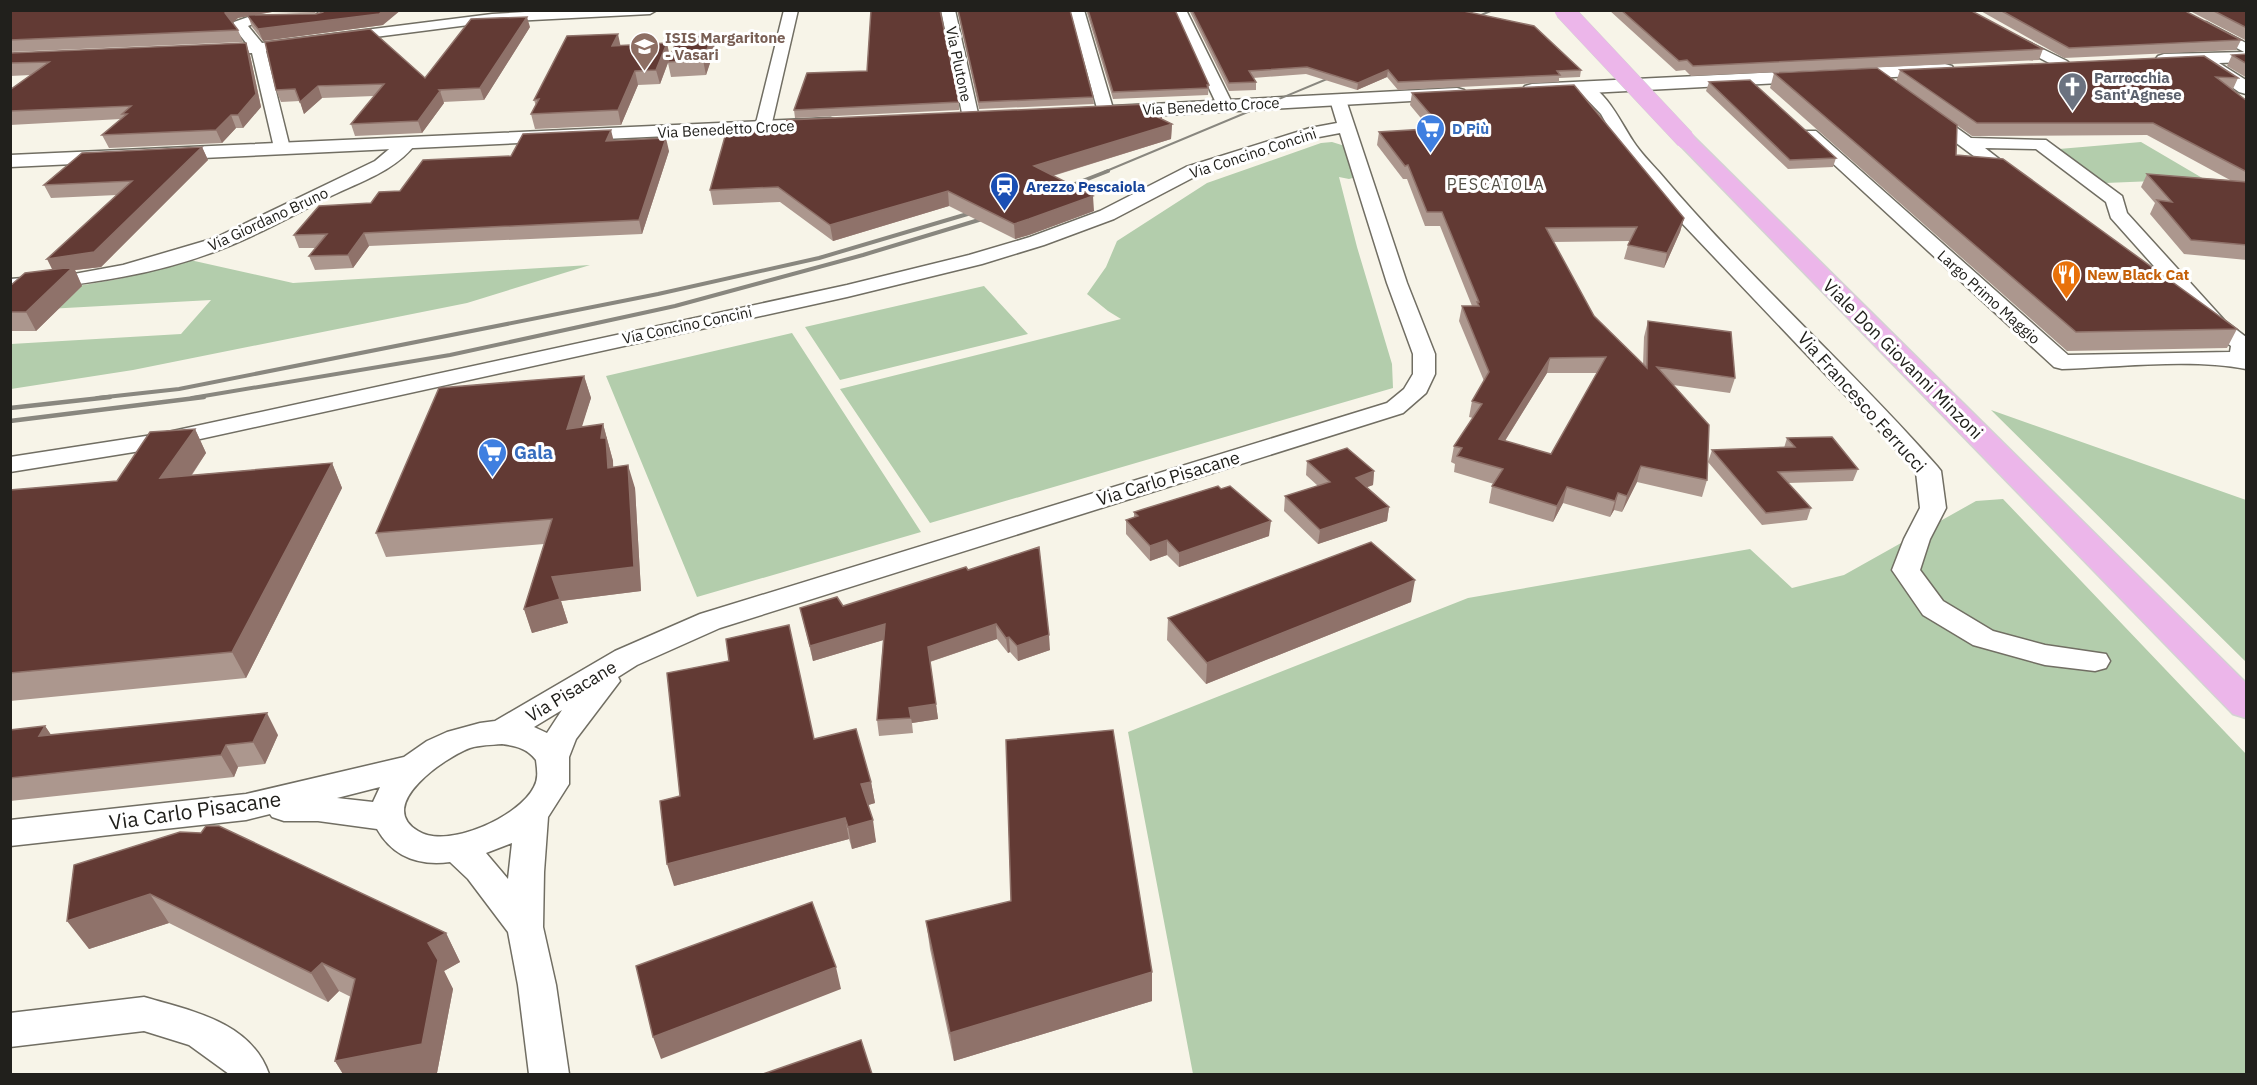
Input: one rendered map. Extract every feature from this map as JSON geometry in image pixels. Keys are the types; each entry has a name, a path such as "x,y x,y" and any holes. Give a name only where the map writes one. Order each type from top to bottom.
{"main road":[{"name":"Viale Don Giovanni Minzoni","path":"1564,10 1685,139 2247,705"},
{"path":"2149,61 2247,57"},
{"path":"2204,59 2209,65 2247,88"},
{"path":"2204,59 2246,77 2247,68"},
{"path":"2171,60 2226,75"},
{"path":"2028,66 2084,63"},
{"path":"1514,91 1959,70"},
{"name":"Via Benedetto Croce","path":"1084,113 1479,93"},
{"path":"948,119 993,117"},
{"name":"Via Benedetto Croce","path":"10,161 844,124"}],"street":[{"path":"281,148 258,48 238,25 251,20 320,19 330,10"},
{"path":"199,51 258,48 492,18 650,10"},
{"path":"763,127 791,10"},
{"name":"Via Plutone","path":"948,10 971,118"},
{"path":"1077,10 1107,112"},
{"path":"1179,10 1225,105"},
{"path":"2189,17 2247,49"},
{"path":"2000,31 2062,64"},
{"path":"1872,74 1890,87"},
{"path":"1749,80 1765,95"},
{"name":"Via Francesco Ferrucci","path":"1584,88 1608,112 1626,144 1685,214 1928,471 1933,508 1906,570 1933,608 1983,638 2045,655 2095,661"},
{"name":"Via Carlo Pisacane","path":"626,658 710,621 1395,408 1414,393 1424,375 1424,354 1398,283 1338,100"},
{"path":"1909,101 2034,192"},
{"name":"Largo Primo Maggio","path":"1800,126 2062,362 2191,358 2244,361 2242,344 2140,269"},
{"name":"Via Concino Concini","path":"10,465 159,441 847,291 975,260 1037,241 1107,215 1192,171 1316,132 1346,127"},
{"name":"Via Giordano Bruno","path":"10,285 74,280 124,271 222,242 381,165 407,143"},
{"name":"Largo Primo Maggio","path":"1966,143 2040,144 2115,200 2118,214 2217,324"},
{"name":"Via Pisacane","path":"502,732 626,658"},
{"name":"Via Pisacane","path":"552,757 578,711 626,658"},
{"name":"Via Pisacane","path":"502,732 524,735 541,744 552,757 554,774 548,794 532,813 486,842 459,849 433,849 411,844 396,832 389,817 390,800 398,783 412,767 431,753 454,741 502,732"},
{"name":"Via Carlo Pisacane","path":"10,833 246,807 412,767"},
{"path":"246,807 318,808 389,817"},
{"path":"532,813 526,872 525,927 537,985 549,1074"},
{"path":"459,849 480,869 525,927"},
{"path":"10,1030 144,1014 201,1031 242,1060 249,1074"}],"green space":[{"path":"1332,142 1345,146 1356,177 1349,179 1339,177 1392,364 1393,388 930,523 840,389 1121,319 1087,294 1106,267 1117,241 1207,183 1321,143"},
{"path":"2141,142 2204,179 2105,183 2059,149"},
{"path":"190,260 293,283 590,265 467,303 133,370 11,389 11,344 181,334 211,300 11,311 54,290 119,279"},
{"path":"984,286 1028,334 840,380 805,327"},
{"path":"792,333 921,532 697,597 606,376"},
{"path":"1991,410 2246,500 2246,662"},
{"path":"2003,499 2246,754 2246,1074 1193,1074 1128,732 1468,598 1750,549 1792,588 1844,575 1976,501"}],"building":[{"path":"10,10 229,10 225,13 238,30 10,40"},
{"path":"324,10 384,10 379,14 258,29 247,15 316,14"},
{"path":"871,10 940,10 959,102 794,110 807,73 867,71"},
{"path":"958,10 1070,10 1093,97 979,102"},
{"path":"1088,10 1175,10 1209,85 1207,85 1208,88 1113,92"},
{"path":"1192,10 1459,10 1534,26 1581,70 1557,71 1560,75 1398,82 1388,70 1358,83 1307,67 1249,71 1256,82 1229,83"},
{"path":"1621,10 1970,10 2043,49 1693,66 1687,60 1679,61"},
{"path":"2000,10 2186,10 2241,40 2069,48"},
{"path":"2212,10 2247,10 2247,28"},
{"path":"527,17 480,88 439,90 418,121 351,124 384,84 318,86 300,102 295,89 276,90 265,42 370,29 425,78 471,19"},
{"path":"618,34 612,46 667,43 656,70 635,71 618,110 531,114 539,99 534,100 567,36"},
{"path":"713,34 703,60 668,62 679,35"},
{"path":"246,43 256,94 238,115 231,115 216,130 102,135 127,114 122,114 131,106 10,111 10,90 49,62 10,63 10,53"},
{"path":"2247,54 2247,64 2232,55"},
{"path":"2204,56 2238,78 2216,77 2247,101 2247,172 2153,123 1977,123 1900,70"},
{"path":"1877,68 1957,125 1956,155 2003,159 2237,329 2076,332 1774,73"},
{"path":"1750,80 1836,158 1790,160 1709,82"},
{"path":"1574,85 1684,218 1667,253 1628,245 1637,227 1546,228 1594,316 1647,368 1648,321 1731,332 1735,378 1657,367 1709,425 1707,480 1641,466 1627,496 1618,493 1615,501 1567,487 1557,506 1492,486 1503,469 1457,456 1462,448 1454,446 1482,404 1472,401 1489,372 1462,306 1479,306 1477,302 1479,302 1442,212 1427,212 1408,165 1405,166 1379,132 1442,128 1412,93","holes":["1606,357 1551,454 1499,439 1550,358"]},
{"path":"1149,104 1162,111 1151,114 1172,124 1034,166 1093,196 1014,224 948,191 830,225 778,187 710,190 726,133 783,131 787,120"},
{"path":"611,130 606,141 666,138 639,220 364,233 348,255 309,256 327,234 294,235 319,206 371,203 379,192 400,191 423,160 511,156 523,134"},
{"path":"202,147 94,252 47,259 132,181 44,185 82,153"},
{"path":"2147,174 2247,182 2247,245 2191,240 2157,200 2172,202"},
{"path":"73,267 26,312 10,312 10,286 25,273"},
{"path":"584,376 567,429 603,424 601,438 606,438 608,468 628,465 634,567 552,577 560,599 524,609 552,519 376,533 439,388"},
{"path":"195,429 160,478 332,463 232,652 10,673 10,490 117,481 150,432"},
{"path":"1832,437 1858,469 1778,472 1811,508 1766,513 1712,450 1795,447 1787,438"},
{"path":"1347,448 1374,471 1356,478 1389,507 1320,530 1285,496 1330,482 1307,461"},
{"path":"1218,486 1221,489 1230,486 1271,521 1179,553 1167,540 1150,546 1126,520 1138,516 1134,512"},
{"path":"1371,542 1415,580 1207,663 1168,618"},
{"path":"1039,547 1049,635 1017,646 1009,637 1006,638 996,624 928,647 936,704 909,708 911,718 877,720 885,624 810,646 800,608 837,597 843,606 966,567 968,570"},
{"path":"789,625 814,739 856,729 871,782 861,784 873,820 848,827 845,818 667,864 660,801 680,796 667,673 729,661 726,639"},
{"path":"267,713 253,742 226,745 221,755 10,778 10,730 45,726 39,736"},
{"path":"1113,730 1152,972 950,1033 926,921 1011,901 1006,740"},
{"path":"206,826 219,826 446,933 428,943 438,960 422,1044 335,1061 355,979 322,963 311,973 150,894 67,921 74,865 180,832 201,833"},
{"path":"812,902 836,967 653,1037 636,966"},
{"path":"861,1040 872,1074 763,1074"}],"railway":[{"path":"1467,21 1493,10"},
{"path":"1104,172 1339,74"},
{"path":"1057,191 1108,171"},
{"path":"97,398 179,389 658,294 819,258 981,210"},
{"path":"192,398 450,355 675,306 863,255 992,216"},
{"path":"10,408 110,397"},
{"path":"10,421 204,397"}],"place":[{"name":"ISIS Margaritone - Vasari","path":"644,72"},
{"name":"Parrocchia Sant'Agnese","path":"2073,112"},
{"name":"D Più","path":"1431,154"},
{"name":"Arezzo Pescaiola","path":"1005,212"},
{"name":"New Black Cat","path":"2066,300"},
{"name":"Gala","path":"493,478"}],"district":[{"name":"PESCAIOLA","path":"1496,184"}]}
